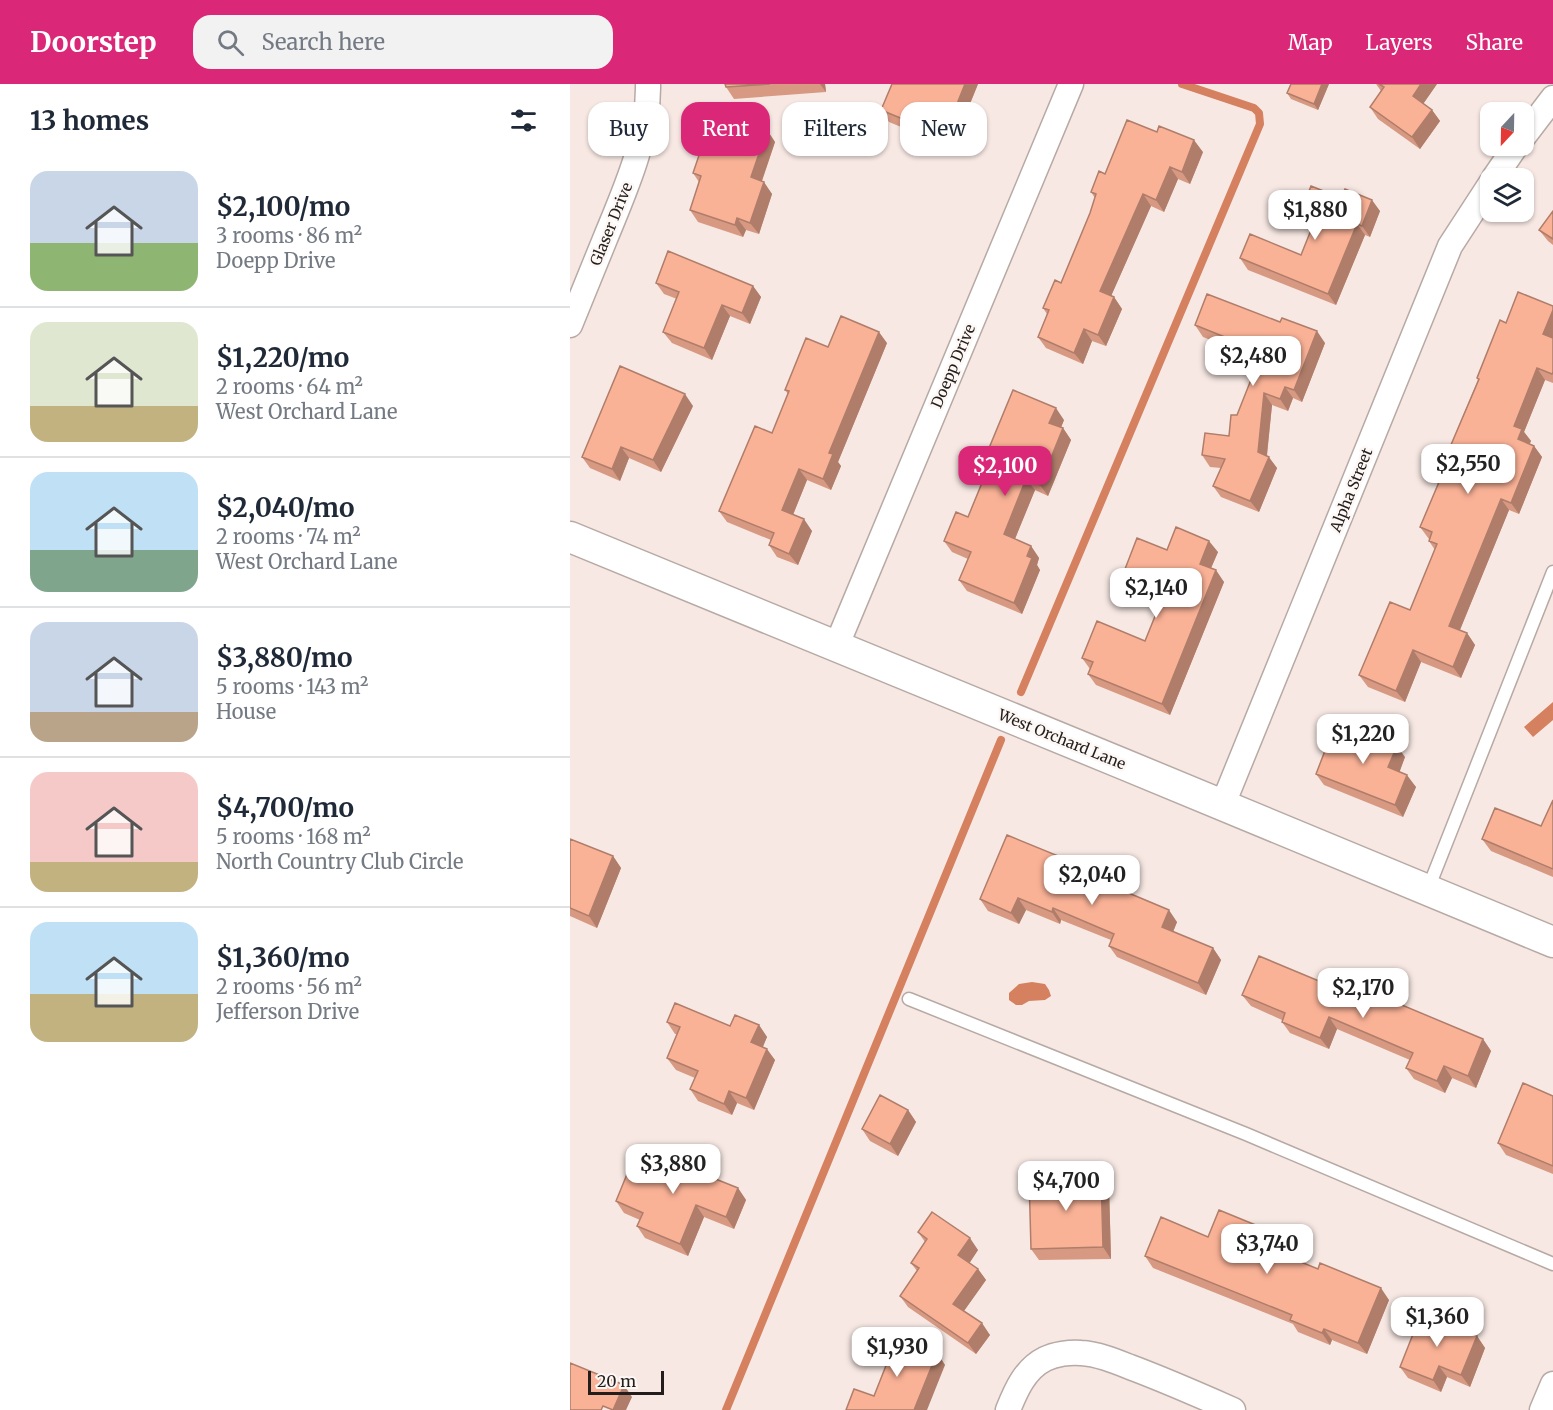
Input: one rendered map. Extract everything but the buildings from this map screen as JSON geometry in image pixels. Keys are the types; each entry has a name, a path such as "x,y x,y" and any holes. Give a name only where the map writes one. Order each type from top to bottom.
{"street":[{"name":"Glaser Drive","path":"570,325 625,190 638,149 648,101 648,84"},
{"name":"Doepp Drive","path":"836,647 1071,84"},
{"path":"1534,122 1553,98"},
{"name":"Alpha Street","path":"1223,804 1450,246 1480,200"},
{"name":"West Orchard Lane","path":"570,537 1223,804 1553,942"},
{"path":"1008,1410 1025,1375 1031,1368 1046,1359 1061,1354 1082,1353 1109,1359 1158,1377 1233,1410"},
{"path":"1542,1410 1553,1384"}],"lane":[{"path":"1428,889 1553,573"},
{"path":"909,999 1246,1134 1553,1264"}],"shaded area":[{"path":"1553,702 1553,720 1533,737 1524,727"},
{"path":"1032,982 1045,984 1051,996 1045,1000 1029,1001 1022,1005 1016,1005 1009,1000 1009,993 1019,984"}],"waterway":[{"path":"1021,692 1260,124 1259,113 1254,108 1182,84"},
{"path":"726,1410 1001,740"}]}
